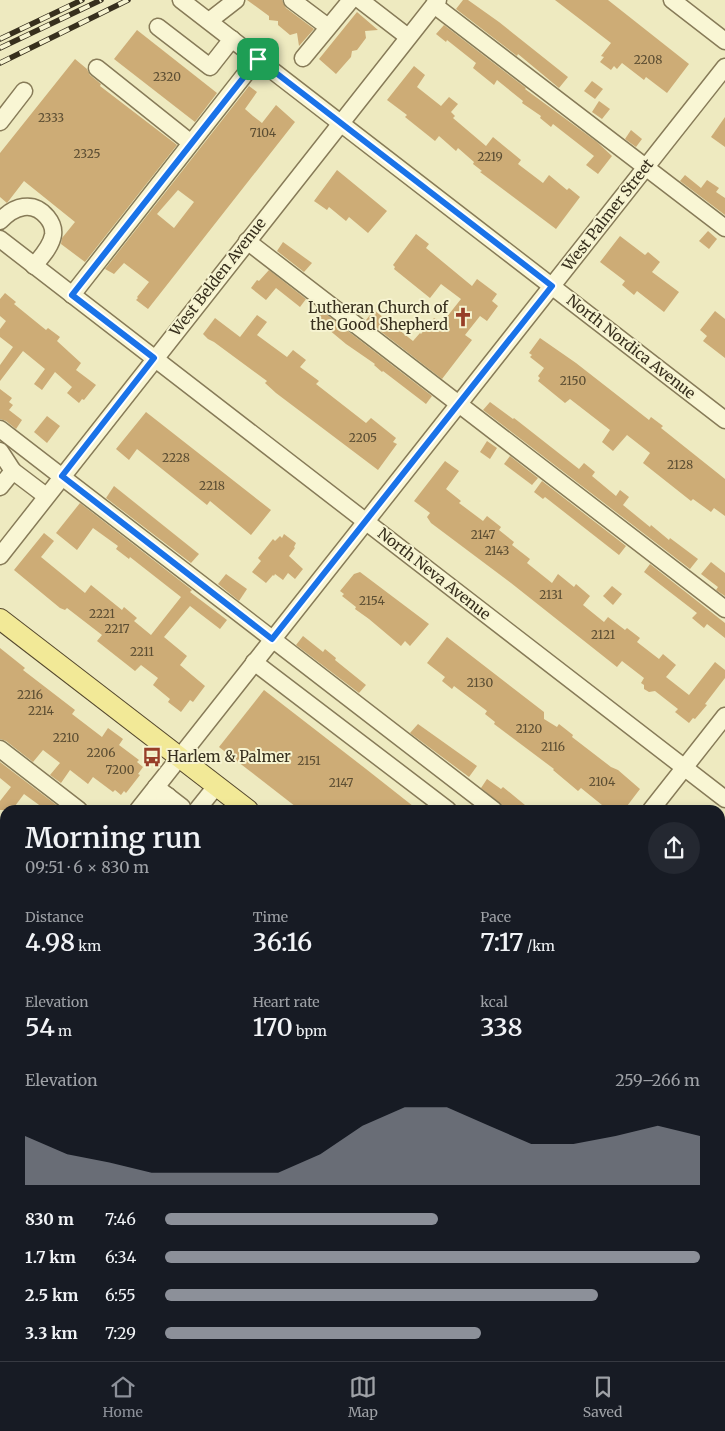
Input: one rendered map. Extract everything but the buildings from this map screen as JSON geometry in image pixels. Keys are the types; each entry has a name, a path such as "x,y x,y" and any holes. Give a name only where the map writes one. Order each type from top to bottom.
{"main road":[{"path":"0,619 239,805"}],"street":[{"name":"North Nordica Avenue","path":"181,0 725,420"},
{"path":"209,22 236,0"},
{"path":"292,0 328,27"},
{"path":"303,58 351,0"},
{"path":"360,0 408,37"},
{"path":"672,0 725,41"},
{"path":"436,2 725,228"},
{"name":"West Belden Avenue","path":"0,556 436,2"},
{"path":"158,27 210,67 232,39"},
{"path":"72,295 258,59"},
{"name":"West Palmer Street","path":"145,805 162,792 179,757 725,67"},
{"path":"97,68 191,143"},
{"path":"0,122 24,91"},
{"path":"0,220 10,211 24,206 31,206 39,210 51,222 54,228 52,240 34,266"},
{"name":"North Neva Avenue","path":"0,239 725,799"},
{"path":"247,241 725,609"},
{"path":"0,428 488,805"},
{"path":"0,451 13,471 46,496"},
{"path":"0,488 13,471"},
{"path":"254,662 441,805"},
{"path":"655,805 725,716"},
{"path":"0,749 73,805"},
{"path":"196,805 216,786"},
{"path":"158,805 162,792 187,805"}],"railway":[{"path":"0,39 82,0"},
{"path":"0,48 101,0"},
{"path":"0,63 128,0"}],"place":[{"name":"Lutheran Church of the Good Shepherd","path":"463,317"},
{"name":"Harlem & Palmer","path":"152,757"}],"route":[{"path":"258,59 552,286 272,639 62,476 154,358 72,295 258,59"}]}
